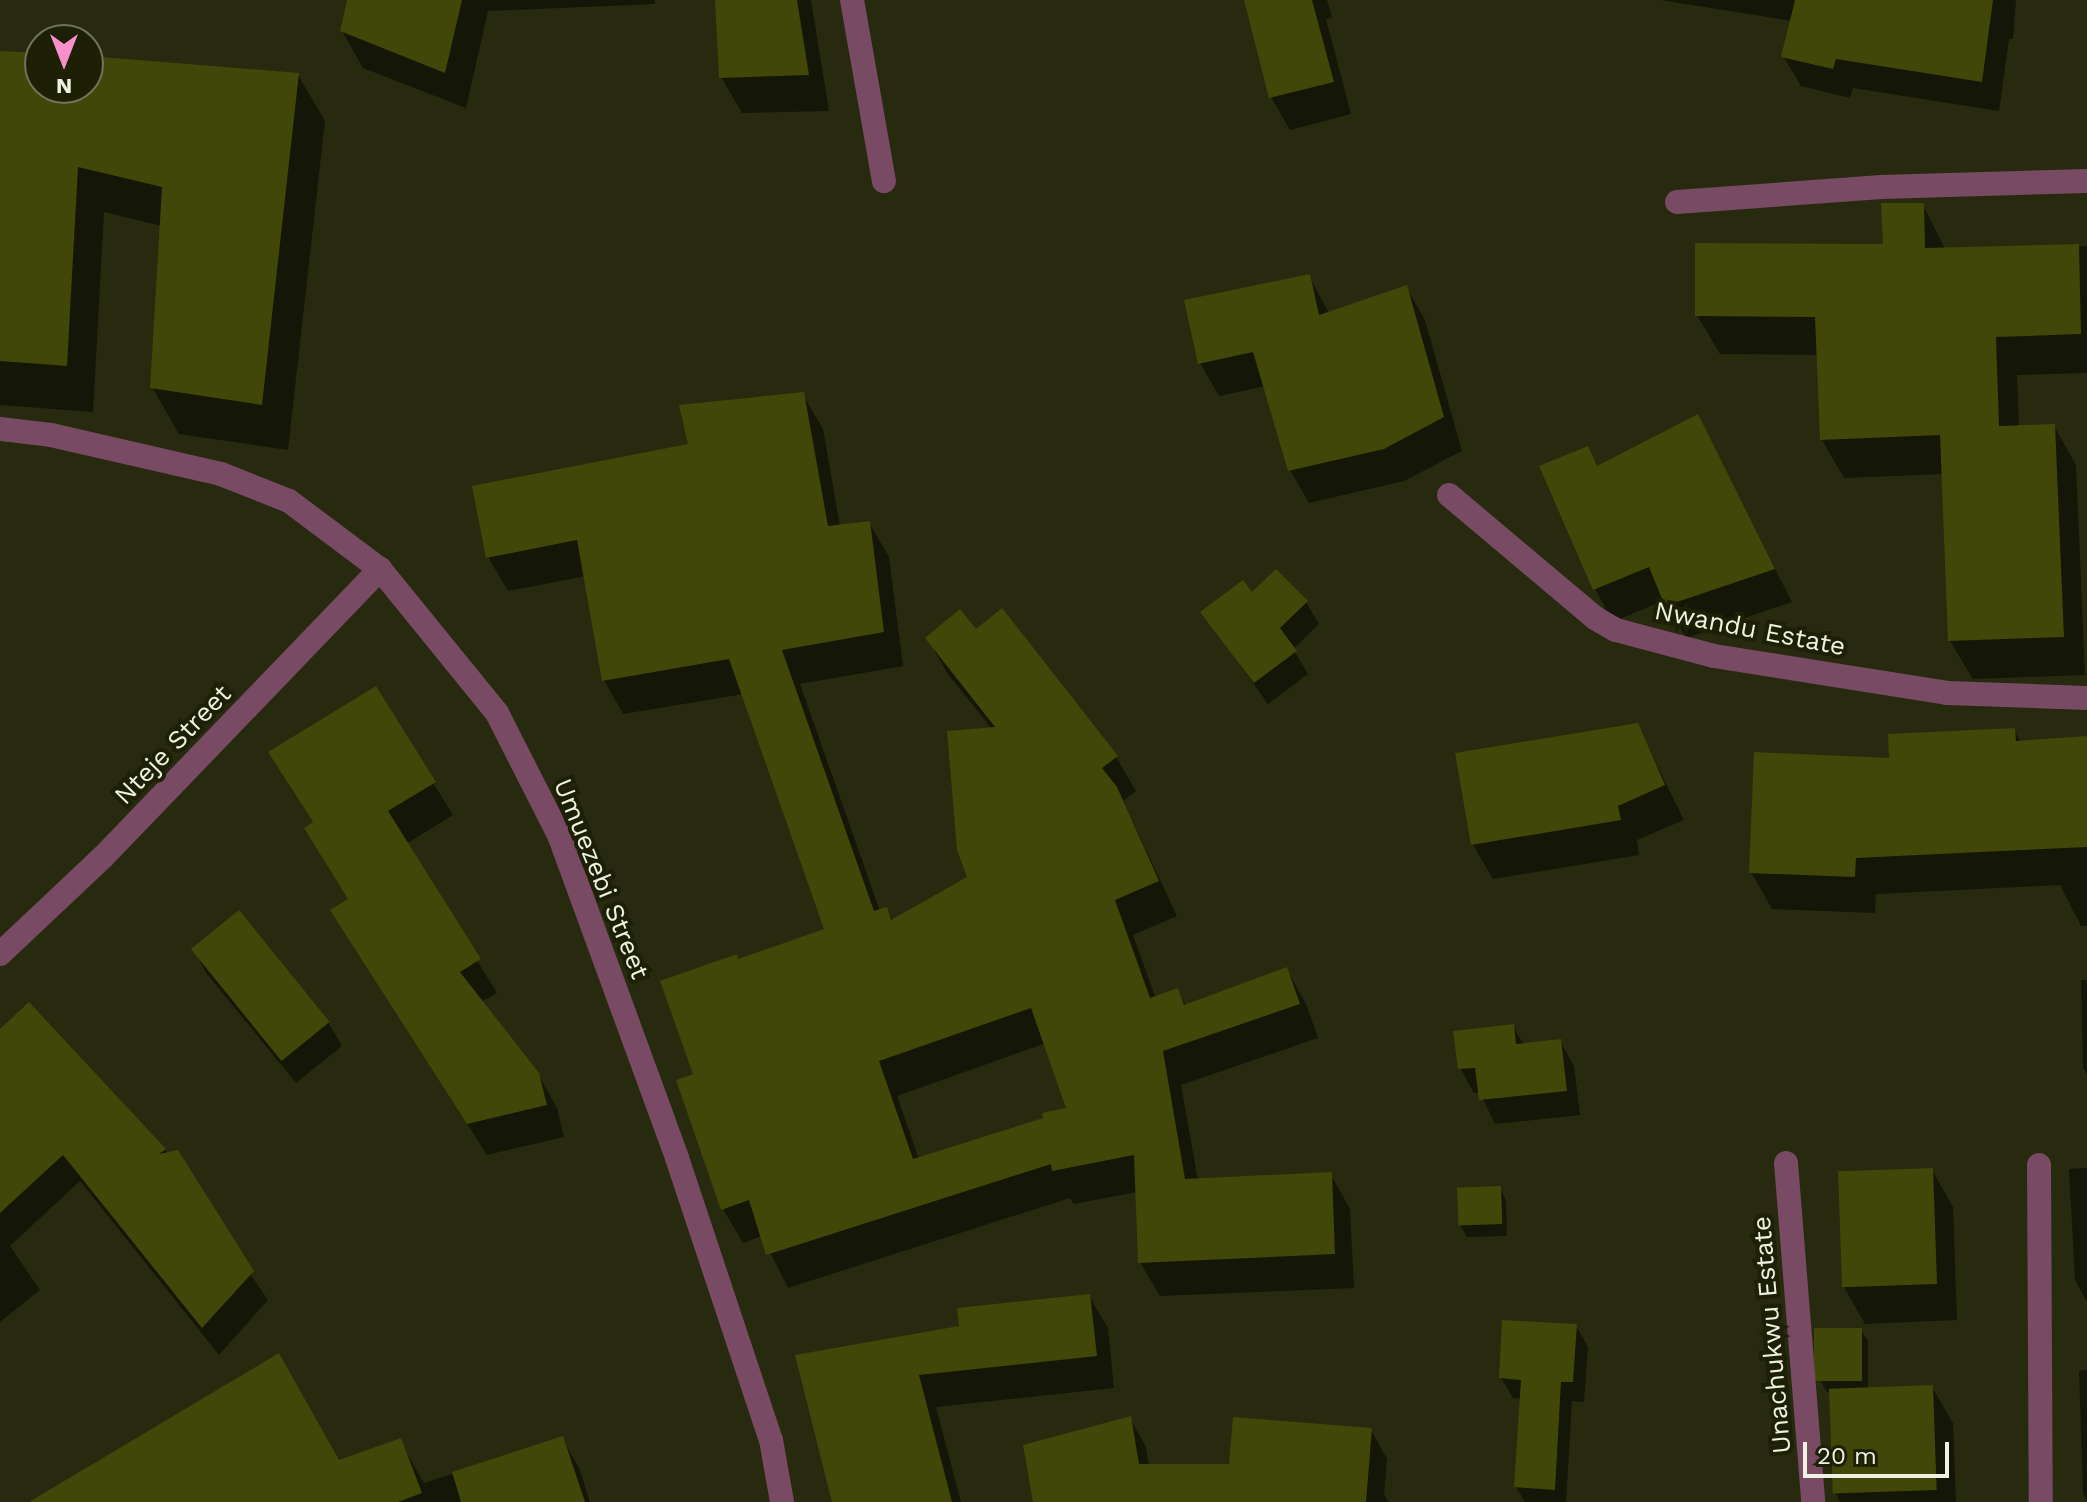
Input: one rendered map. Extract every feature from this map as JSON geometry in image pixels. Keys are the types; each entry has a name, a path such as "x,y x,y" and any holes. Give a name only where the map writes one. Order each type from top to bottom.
{"street":[{"path":"852,0 884,181"},
{"path":"1677,202 1881,187 2087,181"},
{"name":"Umuezebi Street","path":"0,429 51,435 256,485 289,501 380,569 497,713 559,835 687,1188 771,1440 782,1502"},
{"name":"Nwandu Estate","path":"1449,495 1595,618 1616,630 1714,656 1947,693 2087,698"},
{"name":"Nteje Street","path":"0,954 103,857 380,569"},
{"name":"Unachukwu Estate","path":"1786,1163 1813,1502"},
{"path":"2039,1165 2041,1502"}],"building":[{"path":"347,0 462,0 445,73 340,31"},
{"path":"715,0 797,0 809,75 719,78"},
{"path":"1244,0 1312,0 1334,82 1269,98"},
{"path":"1795,0 1993,0 1982,82 1836,59 1833,69 1781,57"},
{"path":"0,51 24,52 24,104 104,104 104,57 299,73 262,405 150,388 162,187 78,167 67,366 0,361"},
{"path":"1881,203 1924,203 1925,248 2079,244 2081,334 1996,337 1999,426 2055,424 2064,637 1948,641 1940,435 1820,440 1815,317 1695,316 1695,243 1883,244"},
{"path":"1310,274 1319,315 1407,285 1444,417 1384,449 1288,471 1253,352 1198,364 1184,300"},
{"path":"804,392 828,526 870,521 884,632 782,650 874,911 887,907 891,920 967,877 957,850 947,731 995,727 925,638 960,609 976,629 1002,608 1118,756 1102,768 1117,787 1159,881 1115,900 1150,998 1178,988 1184,1005 1287,967 1300,1004 1163,1051 1185,1179 1332,1172 1335,1254 1138,1263 1134,1155 1052,1171 1051,1164 766,1255 749,1200 721,1210 676,1080 693,1074 660,981 737,954 738,959 824,929 729,659 602,681 577,540 486,558 472,486 688,444 679,405","holes":["1031,1008 1066,1108 1042,1113 1043,1118 913,1159 879,1061"]},
{"path":"1698,414 1775,569 1665,606 1649,567 1593,590 1539,466 1588,446 1597,466"},
{"path":"1276,569 1308,601 1280,628 1297,651 1254,683 1200,612 1243,580 1252,592"},
{"path":"376,686 436,782 388,811 481,959 460,972 539,1073 547,1105 467,1124 330,910 348,899 304,828 313,822 268,752"},
{"path":"1638,723 1665,785 1618,806 1621,820 1471,845 1455,753"},
{"path":"2015,728 2016,741 2087,736 2087,847 1856,858 1855,877 1749,873 1754,752 1889,758 1888,734"},
{"path":"239,910 330,1022 281,1061 191,949"},
{"path":"29,1002 166,1149 159,1154 178,1150 254,1271 202,1328 63,1155 0,1213 0,1029"},
{"path":"1514,1024 1516,1044 1561,1039 1567,1091 1479,1100 1475,1068 1458,1069 1453,1031"},
{"path":"1933,1168 1937,1284 1842,1287 1838,1171"},
{"path":"1501,1186 1502,1224 1458,1226 1457,1188"},
{"path":"1090,1294 1097,1356 919,1375 952,1502 832,1502 795,1355 959,1326 957,1308"},
{"path":"1502,1320 1577,1324 1573,1382 1561,1382 1555,1490 1514,1487 1521,1380 1499,1378"},
{"path":"1814,1328 1862,1328 1862,1381 1814,1381"},
{"path":"279,1353 339,1460 401,1438 422,1493 398,1502 29,1502"},
{"path":"1933,1385 1937,1490 1833,1494 1829,1389"},
{"path":"1131,1416 1139,1464 1229,1464 1233,1417 1372,1428 1366,1502 1033,1502 1023,1445"},
{"path":"563,1436 585,1502 461,1502 452,1472"}]}
